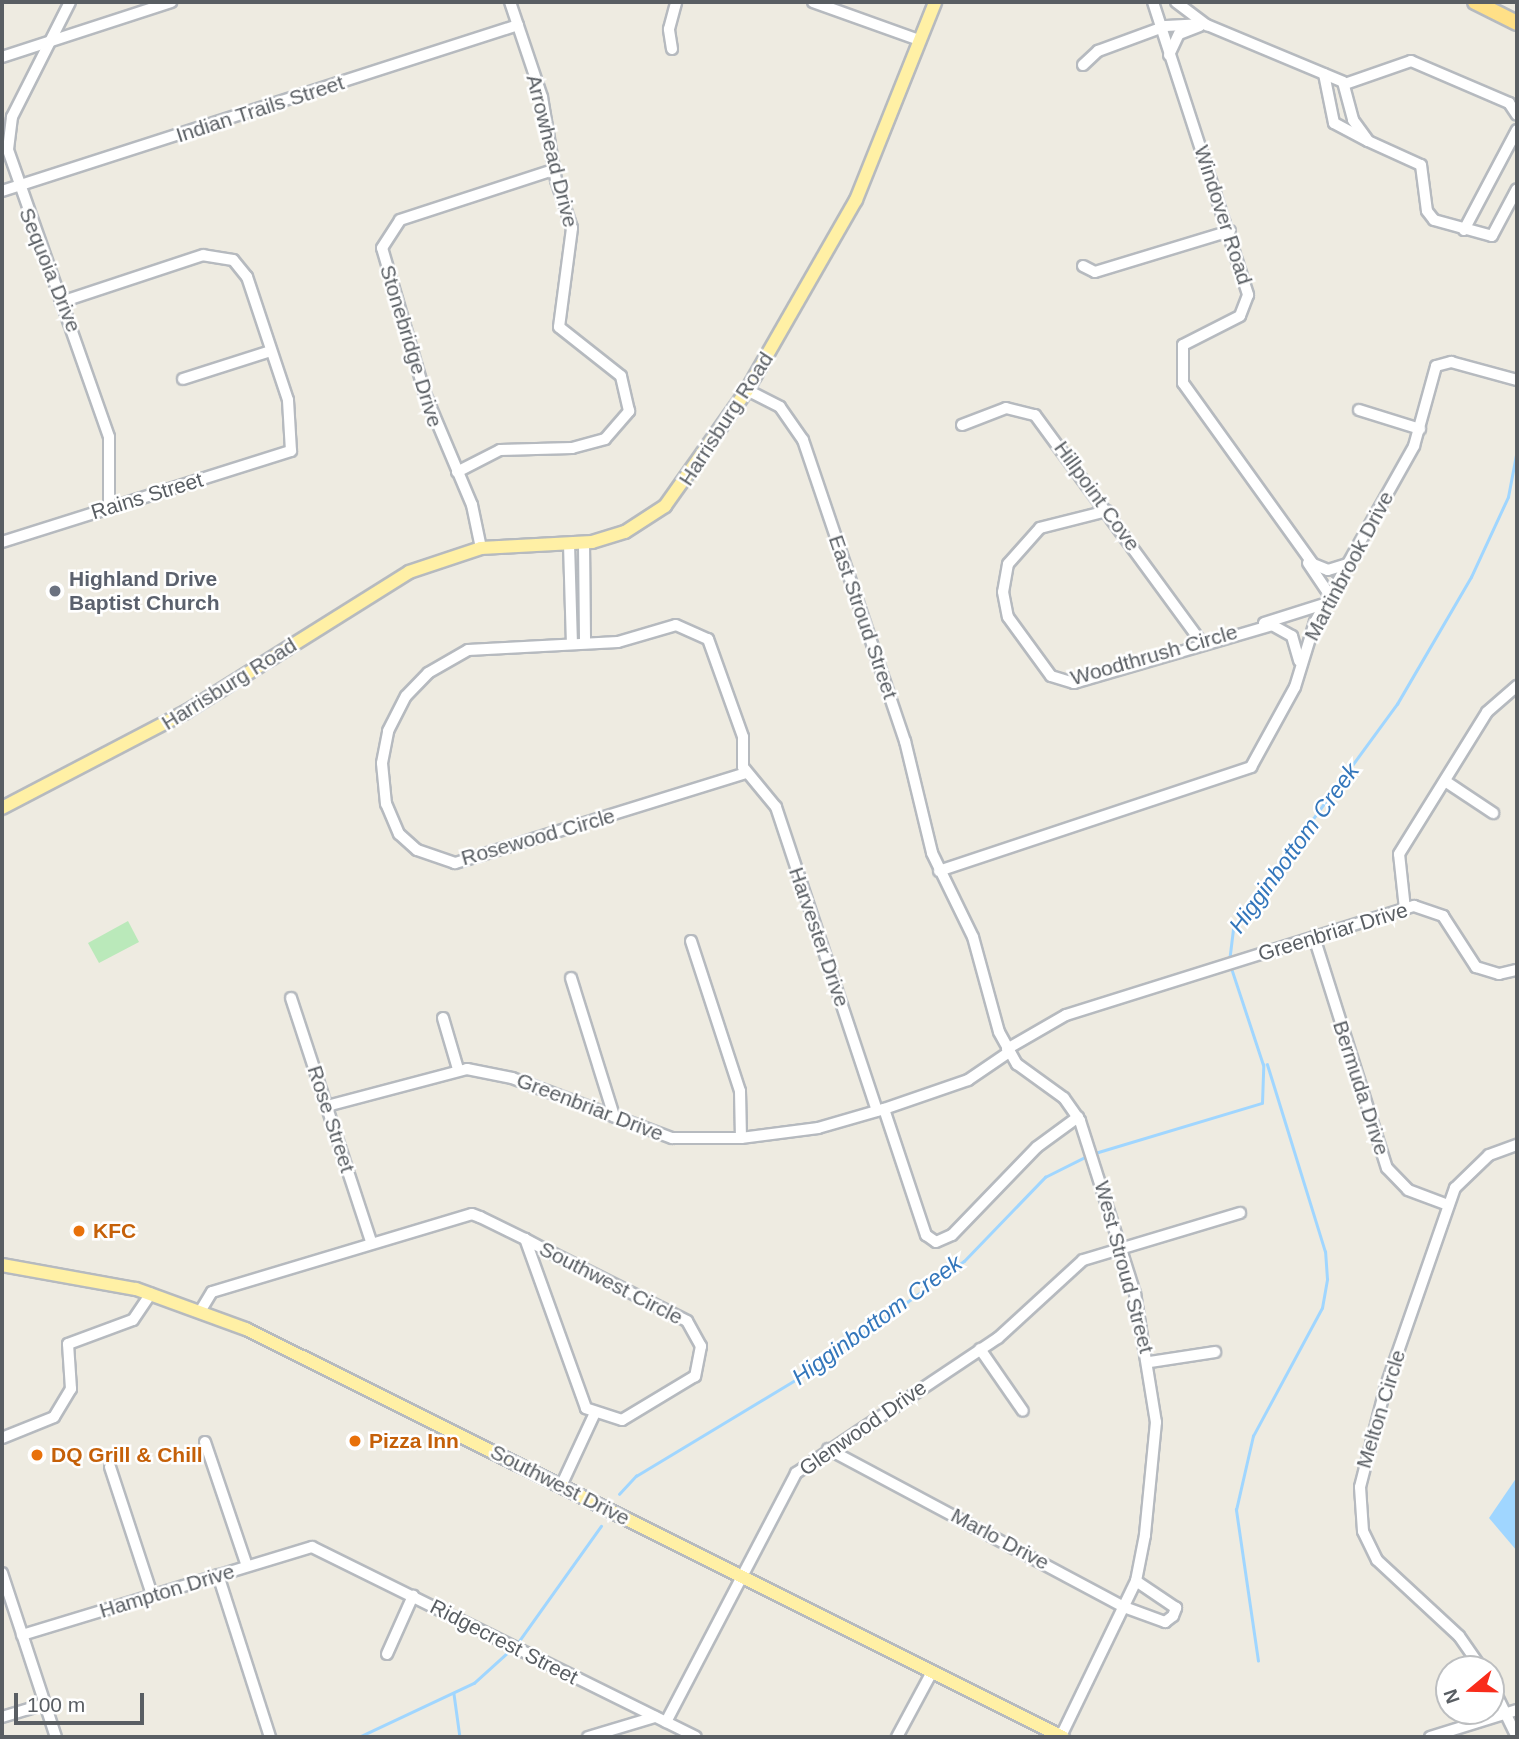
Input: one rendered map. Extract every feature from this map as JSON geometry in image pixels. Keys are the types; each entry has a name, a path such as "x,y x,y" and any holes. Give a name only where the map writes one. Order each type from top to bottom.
{"highway":[{"path":"1475,2 1517,23"}],"main road":[{"name":"Harrisburg Road","path":"2,808 186,712 386,584 481,548 584,543 625,532 665,506 747,390 871,170 935,2"},
{"name":"Southwest Drive","path":"2,1265 151,1293 201,1310 561,1486 1062,1737"}],"street":[{"name":"Sequoia Drive","path":"70,2 8,131 18,186 109,437 109,508"},
{"path":"2,57 171,2"},
{"name":"Arrowhead Drive","path":"457,472 500,450 572,448 605,439 629,411 621,376 559,327 556,309 573,241 553,170 542,97 510,2"},
{"path":"672,49 668,29 676,2"},
{"path":"813,2 919,40"},
{"name":"Windover Road","path":"1153,2 1159,29 1247,283 1247,306 1235,320 1188,340 1179,372 1287,531 1327,600"},
{"path":"1176,2 1207,25 1345,84 1411,61 1509,103 1517,115"},
{"name":"Indian Trails Street","path":"2,191 518,25"},
{"path":"1083,65 1098,51 1159,29 1207,25"},
{"path":"1169,55 1184,31 1207,25"},
{"path":"1324,74 1332,118 1341,128 1417,161 1429,216 1464,230 1494,234 1517,189"},
{"path":"1345,84 1353,120 1368,141"},
{"path":"1341,128 1353,120"},
{"path":"1464,230 1517,130"},
{"name":"Stonebridge Drive","path":"481,548 457,472 425,394 383,257 384,239 400,220 553,170"},
{"path":"1083,266 1095,272 1230,231"},
{"path":"61,302 203,255 225,256 247,277 271,351 183,379"},
{"name":"Rains Street","path":"2,542 291,451 293,418 271,351"},
{"name":"Martinbrook Drive","path":"939,871 1241,774 1259,757 1327,600 1420,429 1439,364 1517,380"},
{"name":"East Stroud Street","path":"747,390 780,407 803,440 905,741 912,792 939,871"},
{"name":"Hillpoint Cove","path":"962,425 1006,408 1035,415 1202,643"},
{"path":"1359,410 1420,429"},
{"name":"Woodthrush Circle","path":"1107,511 1045,526 1021,544 1003,587 1012,626 1048,674 1065,683 1202,643 1327,600"},
{"name":"Windover Road","path":"1287,531 1315,566 1331,570 1348,564"},
{"path":"584,543 585,643"},
{"path":"569,544 572,643"},
{"name":"Rosewood Circle","path":"676,625 708,639 743,737 746,773 471,861 446,862 409,844 386,804 382,764 388,731 406,696 440,664 476,648 572,643 618,642 676,625"},
{"name":"Woodthrush Circle","path":"1252,627 1272,625 1292,636 1297,670"},
{"path":"1405,909 1395,870 1399,854 1487,712 1517,686"},
{"name":"Harvester Drive","path":"746,773 776,807 926,1235 936,1242 952,1235 1037,1147 1078,1117"},
{"path":"1445,781 1493,813"},
{"name":"West Stroud Street","path":"939,871 973,937 1008,1050 1078,1117 1086,1132 1122,1246 1150,1362 1155,1456 1136,1581 1062,1737"},
{"name":"Greenbriar Drive","path":"327,1106 458,1069 502,1074 672,1138 741,1139 818,1128 968,1080 1008,1050 1066,1015 1405,909 1424,906 1444,916 1465,956 1481,970 1517,970"},
{"name":"Bermuda Drive","path":"1314,937 1387,1168 1408,1190 1448,1205"},
{"path":"691,941 740,1091 741,1139"},
{"path":"571,978 614,1116"},
{"name":"Rose Street","path":"291,998 371,1241"},
{"path":"443,1018 458,1069"},
{"name":"Melton Circle","path":"1472,1655 1459,1636 1377,1560 1361,1513 1364,1454 1448,1205 1474,1166 1517,1145"},
{"name":"Southwest Circle","path":"201,1310 212,1292 464,1213 525,1239 687,1321 697,1333 702,1359 691,1381 632,1417 612,1421 594,1415"},
{"name":"Glenwood Drive","path":"666,1722 788,1483 828,1449 980,1349 1075,1265 1122,1246 1240,1213"},
{"path":"525,1239 577,1395 594,1415 561,1486"},
{"path":"2,1438 54,1417 71,1388 68,1344 134,1320 151,1293"},
{"path":"980,1349 1023,1410"},
{"path":"1150,1362 1215,1352"},
{"path":"205,1442 247,1566"},
{"name":"Marlo Drive","path":"828,1449 1124,1607 1165,1622 1173,1616 1176,1608 1136,1581"},
{"path":"110,1467 152,1595"},
{"name":"Hampton Drive","path":"22,1635 312,1547"},
{"name":"Ridgecrest Street","path":"312,1547 696,1737"},
{"path":"2,1573 56,1737"},
{"path":"218,1575 270,1737"},
{"path":"387,1654 413,1596"},
{"path":"897,1737 932,1672"},
{"path":"2,1717 45,1704"},
{"path":"1430,1737 1513,1711 1517,1737"},
{"path":"589,1737 655,1717"}],"green space":[{"path":"128,921 139,942 99,963 88,943"}],"water":[{"path":"1517,1477 1517,1551 1489,1518"}],"waterway":[{"name":"Higginbottom Creek","path":"1229,962 1233,928 1397,704 1471,577 1508,497 1517,450"},
{"name":"Higginbottom Creek","path":"1095,1153 1262,1103 1263,1065 1231,968"},
{"path":"1258,1661 1236,1510 1253,1436 1322,1308 1327,1279 1325,1252 1267,1065"},
{"name":"Higginbottom Creek","path":"619,1494 636,1476 817,1367 964,1261 1045,1177 1089,1155"},
{"name":"Higginbottom Creek","path":"519,1641 601,1526"},
{"name":"Higginbottom Creek","path":"359,1737 474,1683 507,1653"},
{"path":"454,1694 460,1737"}],"place":[{"name":"Highland Drive Baptist Church","path":"55,591"},
{"name":"KFC","path":"79,1231"},
{"name":"Pizza Inn","path":"355,1441"},
{"name":"DQ Grill & Chill","path":"37,1455"}]}
